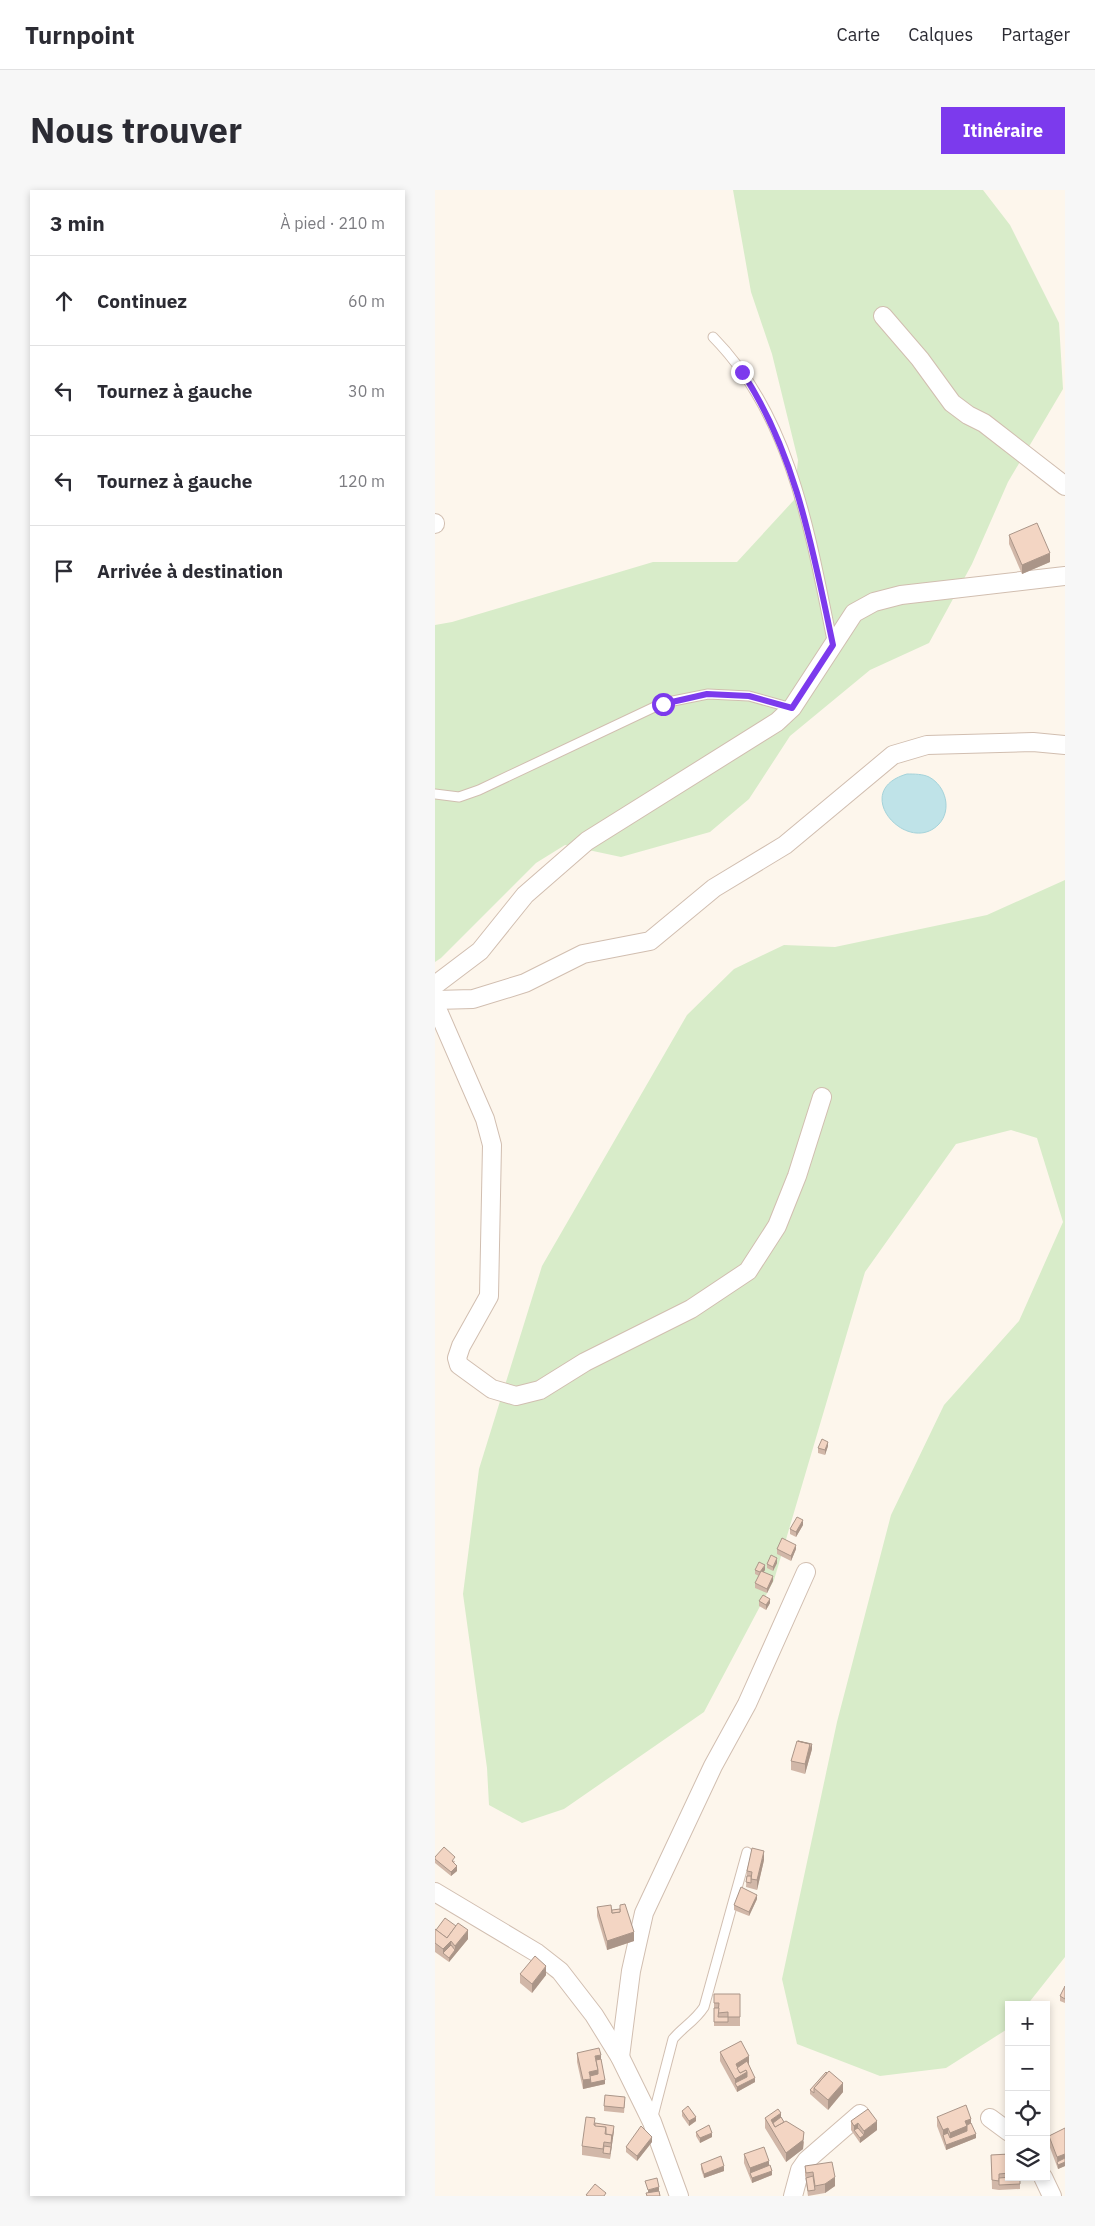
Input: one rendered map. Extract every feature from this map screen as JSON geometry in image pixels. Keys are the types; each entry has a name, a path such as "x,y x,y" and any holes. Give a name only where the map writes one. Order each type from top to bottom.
{"street":[{"path":"883,316 916,353 952,403 968,415 984,423 1065,486"},
{"path":"435,985 480,951 525,895 587,841 777,722 792,708 854,613 874,602 901,595 1065,576"},
{"path":"435,1000 473,999 525,983 583,954 650,940 715,888 785,845 893,755 927,745 1033,742 1065,745"},
{"path":"435,1004 485,1119 492,1145 489,1296 461,1346 457,1358 459,1365 492,1389 516,1396 540,1390 585,1362 691,1309 748,1271 777,1226 797,1176 822,1097"},
{"path":"620,2057 631,1972 643,1913 713,1766 747,1704 806,1572"},
{"path":"435,1892 537,1954 560,1971 593,2015 620,2057 652,2122 679,2196"},
{"path":"793,2196 800,2170 807,2160 860,2114"},
{"path":"990,2118 1005,2129"},
{"path":"1045,2181 1052,2196"}],"lane":[{"path":"713,337 736,364 758,395 784,450 809,533 833,645"},
{"path":"435,794 459,797 479,790 663,704 707,694 749,696 792,708"},
{"path":"652,2122 673,2040 680,2030 697,2019 704,2007 747,1852"}],"green space":[{"path":"733,190 983,190 1010,225 1059,323 1063,389 1008,482 972,564 929,643 870,670 790,736 749,799 710,832 621,857 565,845 536,863 435,962 435,625 452,622 653,562 737,562 794,500 798,460 772,354 751,292"},
{"path":"1065,880 1065,1957 1030,2001 1005,2001 1005,2031 946,2068 880,2076 797,2044 782,1979 837,1722 891,1515 944,1405 1019,1321 1063,1222 1037,1138 1011,1130 956,1144 865,1272 774,1580 704,1712 564,1809 522,1823 489,1805 487,1768 463,1594 479,1469 542,1266 687,1015 734,969 784,945 835,947 987,915"}],"water":[{"path":"907,774 929,777 940,786 943,792 946,805 943,818 939,824 926,832 913,832 900,827 889,818 883,806 883,794 890,782"}],"building":[{"path":"1037,523 1050,553 1022,565 1009,535"},
{"path":"822,1439 828,1442 825,1450 818,1448"},
{"path":"797,1517 803,1520 796,1532 790,1529"},
{"path":"782,1538 796,1545 791,1556 777,1549"},
{"path":"771,1555 777,1558 773,1567 767,1564"},
{"path":"759,1562 765,1565 760,1572 755,1570"},
{"path":"761,1571 773,1576 767,1589 755,1583"},
{"path":"763,1595 770,1599 766,1605 759,1601"},
{"path":"797,1741 810,1744 805,1764 791,1761"},
{"path":"444,1847 455,1857 452,1861 457,1866 451,1872 435,1859"},
{"path":"752,1848 764,1851 757,1880 751,1879 752,1872 747,1871"},
{"path":"747,1876 751,1876 751,1883 746,1882"},
{"path":"741,1887 757,1895 749,1912 734,1905"},
{"path":"625,1904 634,1932 607,1941 597,1907 611,1905 612,1913 620,1912 620,1905"},
{"path":"620,1909 620,1912 612,1913 612,1910"},
{"path":"445,1918 456,1926 447,1938 436,1930"},
{"path":"458,1923 468,1930 455,1946 451,1941 443,1949 435,1943 435,1929 447,1938"},
{"path":"451,1945 455,1950 449,1958 443,1953"},
{"path":"535,1956 546,1966 532,1984 520,1974"},
{"path":"1065,1986 1065,1999 1060,1996"},
{"path":"714,1994 740,1994 740,2017 728,2017 728,2012 718,2013 719,2003 714,2003"},
{"path":"714,2008 719,2008 718,2017 728,2017 728,2022 714,2022"},
{"path":"741,2041 749,2056 736,2064 740,2073 746,2070 747,2072 735,2079 720,2052"},
{"path":"599,2048 601,2055 595,2056 598,2070 589,2072 591,2079 583,2080 577,2053"},
{"path":"601,2059 605,2080 591,2083 590,2076 598,2074 596,2060"},
{"path":"747,2061 755,2078 737,2087 735,2083 747,2077 747,2072 746,2070 740,2073 737,2068"},
{"path":"829,2071 843,2083 828,2100 814,2088"},
{"path":"826,2072 814,2088 814,2093 810,2090"},
{"path":"605,2095 625,2097 624,2108 604,2106"},
{"path":"966,2105 971,2119 965,2121 967,2126 950,2133 948,2128 943,2130 937,2117"},
{"path":"688,2106 696,2117 689,2121 682,2111"},
{"path":"778,2109 781,2113 771,2120 775,2127 786,2121 804,2132 803,2140 786,2153 765,2118"},
{"path":"868,2109 877,2121 864,2131 858,2123 854,2126 851,2121"},
{"path":"586,2117 595,2118 594,2125 606,2127 605,2134 612,2135 611,2143 604,2142 603,2149 582,2146"},
{"path":"781,2117 784,2122 775,2127 773,2123"},
{"path":"595,2123 614,2126 612,2139 612,2135 606,2134 606,2127 595,2126"},
{"path":"971,2123 976,2134 946,2145 943,2135 948,2133 950,2138 967,2131 967,2125"},
{"path":"709,2125 712,2133 700,2138 696,2132"},
{"path":"641,2126 652,2137 637,2156 626,2147"},
{"path":"858,2128 864,2135 860,2138 854,2130"},
{"path":"1065,2128 1065,2154 1057,2157 1050,2136"},
{"path":"604,2146 611,2147 610,2154 603,2153"},
{"path":"764,2147 769,2161 750,2168 744,2154"},
{"path":"1005,2154 1005,2173 999,2174 999,2181 992,2180 991,2155"},
{"path":"721,2156 724,2166 704,2174 701,2164"},
{"path":"1065,2158 1065,2162 1058,2165 1057,2162"},
{"path":"832,2162 835,2177 825,2184 815,2186 813,2172 806,2173 805,2166"},
{"path":"770,2165 772,2171 752,2178 750,2173"},
{"path":"813,2176 815,2190 808,2191 806,2178"},
{"path":"657,2178 659,2187 648,2190 645,2181"},
{"path":"999,2178 1005,2178 1005,2181 1020,2181 1020,2184 999,2185"},
{"path":"595,2184 606,2193 604,2196 586,2195"},
{"path":"659,2191 660,2196 647,2196 646,2193"}],"route":[{"path":"663,704 707,694 749,696 792,708 833,645 815,557 784,450 758,395 742,372"}]}
